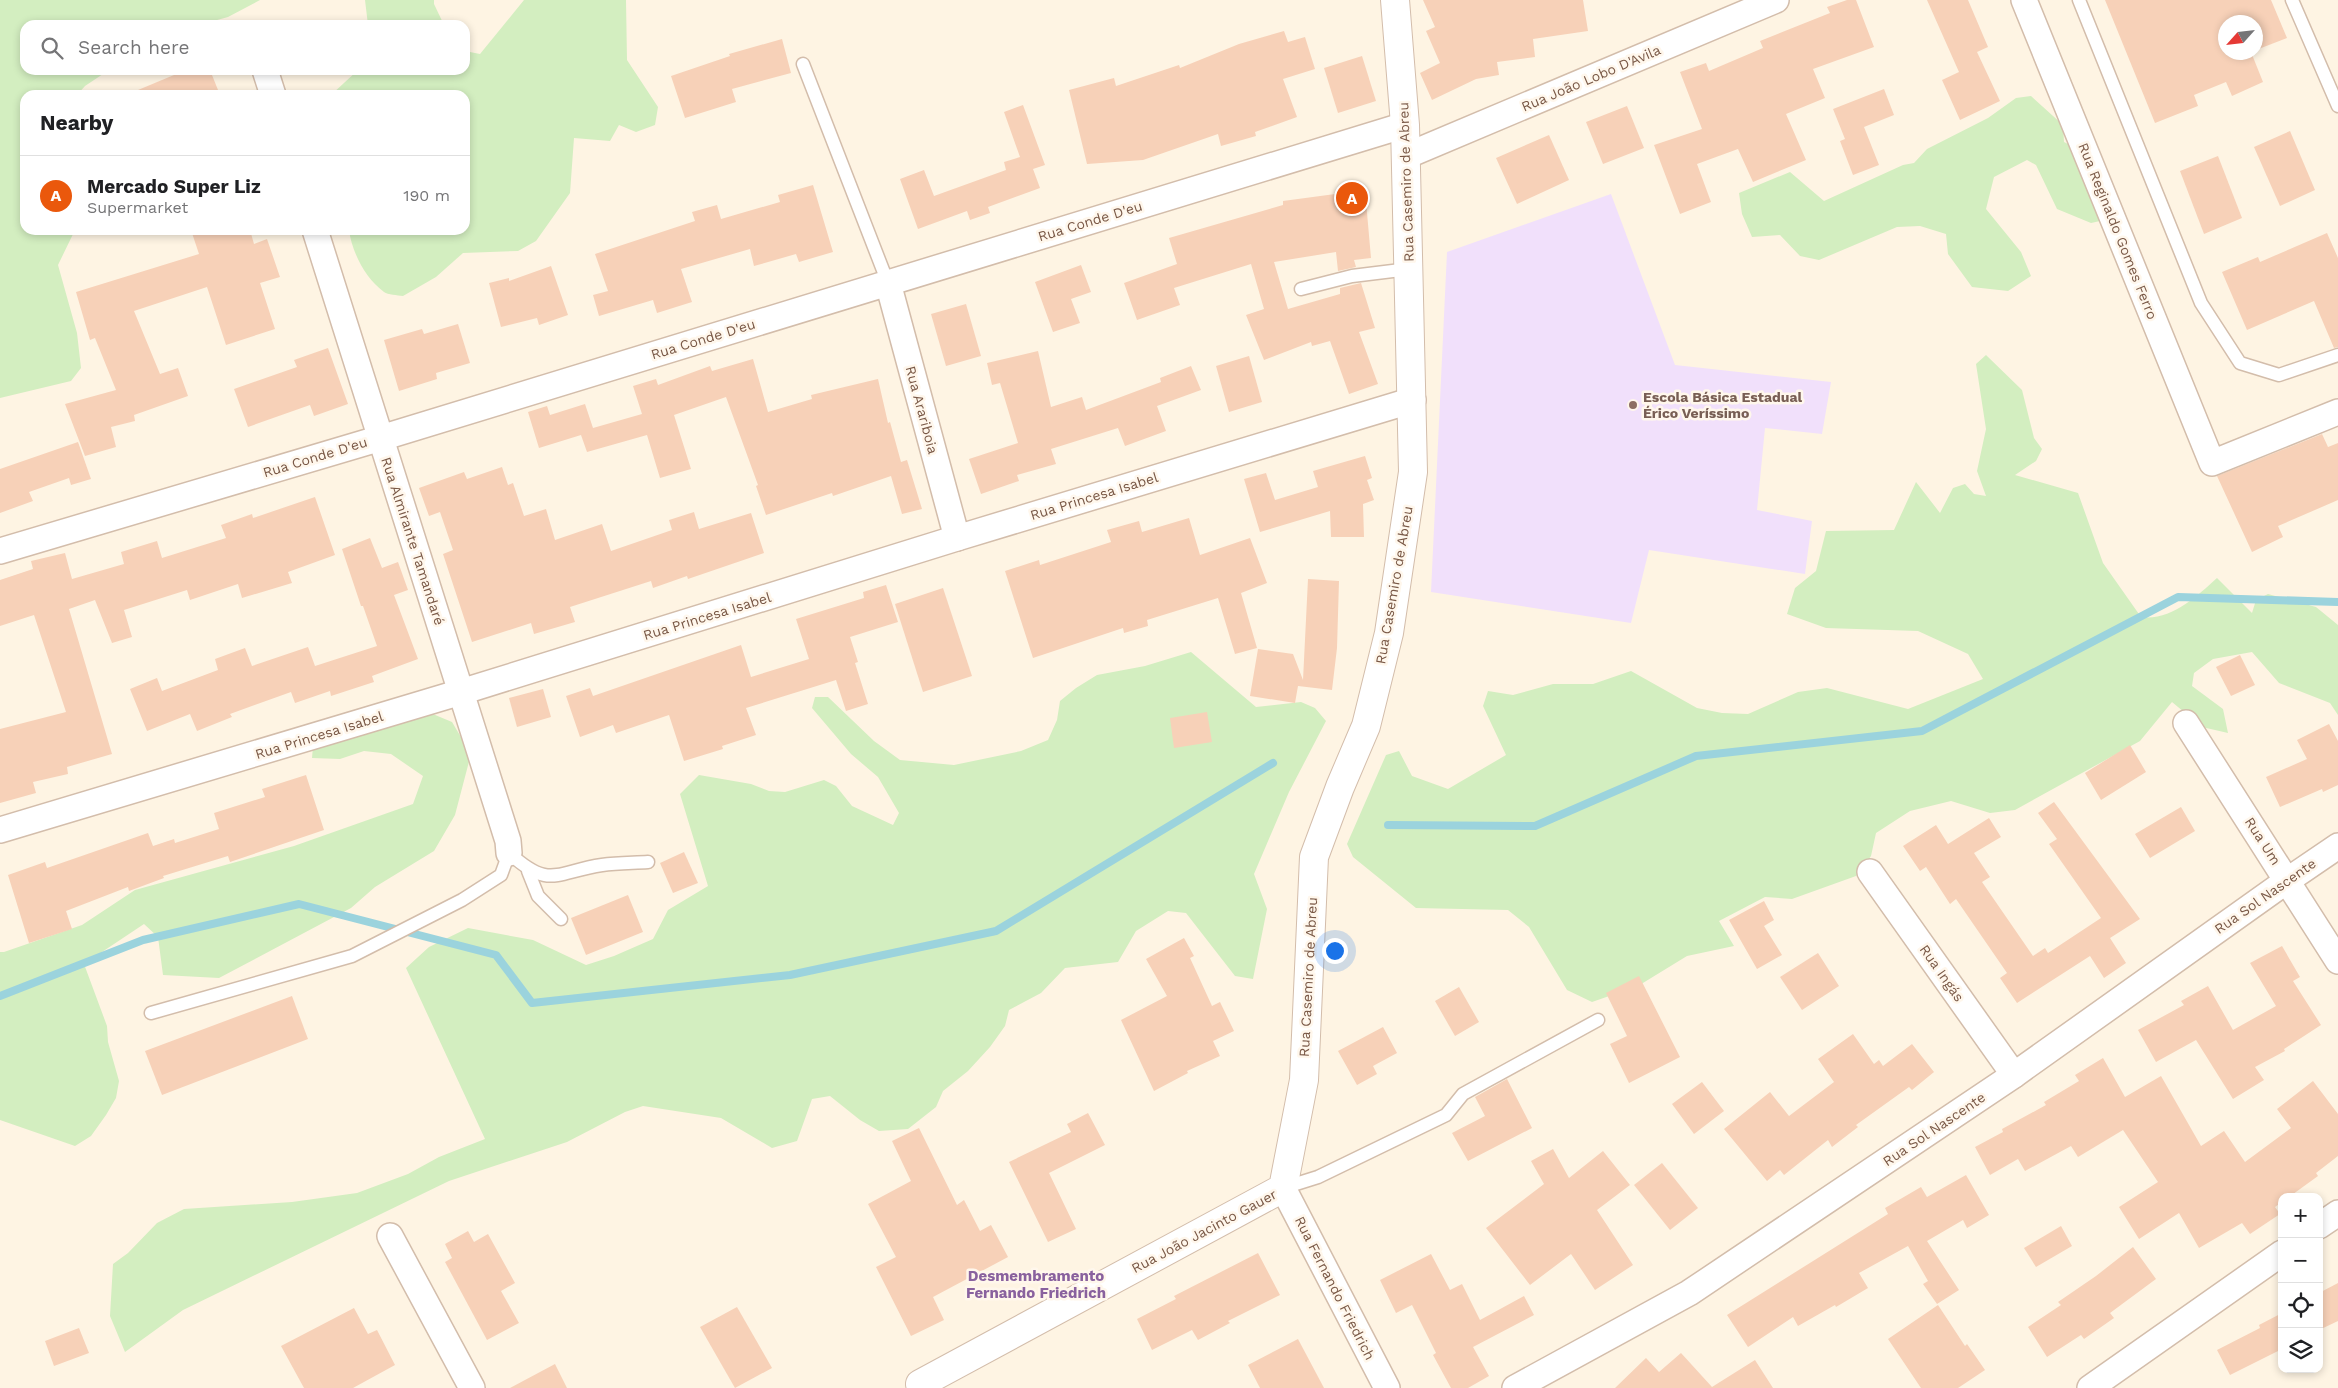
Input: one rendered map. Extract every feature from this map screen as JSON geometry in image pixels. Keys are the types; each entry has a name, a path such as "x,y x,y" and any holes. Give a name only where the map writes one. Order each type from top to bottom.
{"street":[{"name":"Rua Casemiro de Abreu","path":"1284,1188 1304,1080 1314,857 1340,786 1366,726 1389,633 1413,472 1413,400 1405,125 1395,0"},
{"name":"Rua João Lobo D'Avila","path":"1406,156 1776,0"},
{"name":"Rua Reginaldo Gomes Ferro","path":"2024,0 2212,463 2338,412"},
{"path":"267,75 271,90"},
{"name":"Rua Conde D'eu","path":"0,551 381,438 1405,125"},
{"name":"Rua Almirante Tamandaré","path":"318,235 508,841 509,853"},
{"name":"Rua Arariboia","path":"888,283 957,538"},
{"name":"Rua Princesa Isabel","path":"0,830 461,692 957,538 1413,400"},
{"name":"Rua Um","path":"2186,723 2338,961"},
{"name":"Rua Sol Nascente","path":"1515,1388 1689,1293 2014,1075 2338,846"},
{"name":"Rua Ingás","path":"1870,872 2014,1075"},
{"name":"Rua João Jacinto Gauer","path":"918,1387 1284,1188"},
{"name":"Rua Fernando Friedrich","path":"1284,1188 1387,1388"},
{"path":"2323,1223 2338,1213"},
{"path":"390,1236 464,1385"},
{"path":"2090,1388 2278,1256"}],"lane":[{"path":"2079,0 2201,303 2240,363 2279,375 2338,355"},
{"path":"2292,0 2338,106"},
{"path":"804,64 888,283"},
{"path":"1301,289 1352,276 1409,269"},
{"path":"152,1013 352,956 462,900 501,875 509,853 528,871 538,896 561,919"},
{"path":"528,871 551,877 602,865 648,862"},
{"path":"1284,1188 1318,1177 1446,1115 1463,1094 1598,1020"}],"shaded area":[{"name":"Escola Básica Estadual Érico Veríssimo","path":"1611,194 1675,365 1831,382 1822,434 1765,428 1757,510 1812,521 1805,574 1649,550 1631,623 1431,592 1447,252"}],"green space":[{"path":"0,0 260,0 228,17 217,20 20,20 20,75 102,75 81,90 20,90 20,235 73,235 58,265 77,333 81,368 71,381 0,398"},
{"path":"365,0 434,0 442,20 367,20"},
{"path":"524,0 626,0 627,60 658,107 655,125 636,132 619,125 610,141 574,138 570,193 536,241 518,251 463,253 436,277 403,296 386,293 371,280 360,264 350,235 470,235 470,90 336,90 353,75 470,75 470,52 480,54"},
{"path":"2031,96 2063,125 2064,142 2072,146 2102,212 2100,221 2091,223 2057,209 2036,165 2027,160 1994,177 1986,209 2021,252 2031,276 2008,291 1972,287 1948,254 1946,234 1920,226 1897,227 1819,260 1800,256 1780,235 1752,237 1742,214 1739,193 1790,172 1824,201 1903,165 1914,163 1927,149 1988,118 2016,98"},
{"path":"1986,355 2022,390 2034,438 2042,449 2036,461 2015,475 2078,493 2103,563 2141,617 2163,615 2173,611 2192,600 2217,578 2252,613 2256,600 2268,594 2316,607 2338,625 2338,715 2330,703 2279,683 2252,652 2213,659 2194,673 2192,686 2223,709 2228,733 2202,727 2172,702 2140,741 2015,810 1990,813 1951,801 1910,811 1876,833 1871,856 1856,876 1792,899 1765,897 1719,921 1734,946 1687,956 1638,986 1592,1002 1567,990 1529,927 1508,910 1416,908 1353,857 1347,844 1386,755 1399,751 1412,776 1448,789 1506,755 1483,706 1488,691 1513,695 1553,684 1593,684 1631,671 1697,708 1722,713 1748,714 1798,692 1827,688 1908,709 1983,679 1968,654 1918,631 1826,628 1787,614 1795,588 1816,571 1826,531 1894,530 1916,482 1940,513 1953,488 1965,484 1974,494 1986,496 1977,471 1986,429 1976,364"},
{"path":"1191,652 1256,707 1301,702 1315,708 1326,721 1289,792 1254,874 1267,909 1253,979 1235,976 1186,913 1168,911 1136,931 1118,962 1065,968 1041,993 1009,1010 1005,1026 990,1047 968,1071 943,1091 936,1107 908,1129 879,1131 860,1120 830,1096 812,1099 797,1141 772,1148 721,1118 643,1106 625,1112 567,1142 449,1181 183,1310 125,1352 110,1316 113,1264 128,1253 157,1223 184,1209 292,1202 357,1193 408,1174 439,1157 485,1139 406,968 429,947 468,928 533,940 586,965 614,956 653,939 668,910 708,886 680,794 699,775 751,784 769,791 785,792 824,780 836,786 852,806 893,825 899,813 878,777 851,754 812,708 815,697 828,697 874,741 900,760 954,765 1021,751 1048,740 1057,720 1060,701 1097,675 1145,666"},
{"path":"428,712 452,722 471,754 455,815 434,851 375,887 351,908 219,978 163,975 158,937 144,924 84,964 107,1026 108,1042 119,1081 116,1098 91,1136 75,1146 0,1120 0,952 82,925 135,890 294,846 413,804 423,776 391,754 364,751 340,759 312,758 313,746"}],"building":[{"path":"1423,0 1583,0 1588,31 1533,39 1535,57 1497,62 1499,75 1476,79 1432,100 1420,73 1440,63 1426,31 1435,27"},
{"path":"1847,0 1856,0 1874,47 1813,69 1825,98 1786,114 1806,160 1753,182 1738,149 1697,164 1711,202 1680,214 1654,145 1702,129 1680,72 1706,63 1709,71 1763,48 1760,41 1830,13 1827,7"},
{"path":"1927,0 1968,0 1988,47 1977,52 2000,101 1960,120 1942,80 1959,72"},
{"path":"2105,0 2271,0 2287,38 2263,47 2263,15 2218,15 2218,60 2254,60 2263,82 2232,96 2226,82 2194,95 2198,106 2155,123"},
{"path":"1284,31 1288,42 1305,37 1315,69 1283,79 1297,117 1255,132 1256,136 1221,146 1218,134 1143,160 1087,164 1069,90 1114,78 1116,86 1179,65 1180,68 1239,44"},
{"path":"782,39 791,73 732,89 736,102 685,118 671,76 730,56 729,54"},
{"path":"1362,56 1376,101 1338,113 1324,68"},
{"path":"174,75 212,75 218,90 138,90"},
{"path":"1884,89 1894,115 1864,127 1879,165 1853,175 1840,141 1845,139 1833,109"},
{"path":"1023,105 1045,165 1033,169 1040,188 988,207 990,213 970,220 967,211 918,229 900,179 924,170 934,196 1006,170 1004,162 1020,157 1004,112"},
{"path":"1627,106 1644,148 1603,164 1586,122"},
{"path":"2290,131 2315,190 2280,206 2254,147"},
{"path":"1549,135 1569,180 1517,204 1496,158"},
{"path":"2218,156 2242,218 2204,234 2180,171"},
{"path":"813,185 833,252 799,262 796,254 754,266 750,249 681,269 692,302 657,313 653,300 599,316 593,295 608,291 595,254 695,221 692,212 717,205 721,219 780,202 778,195"},
{"path":"1365,190 1371,258 1354,260 1356,267 1338,271 1336,252 1274,262 1288,309 1340,294 1340,288 1361,283 1375,328 1359,332 1378,384 1349,394 1330,341 1312,346 1311,342 1264,360 1246,315 1264,309 1251,264 1174,288 1180,305 1137,320 1124,283 1177,264 1169,238 1283,205 1283,201"},
{"path":"2327,233 2338,258 2338,347 2334,348 2314,301 2247,330 2222,272 2258,257 2260,262"},
{"path":"193,235 251,235 254,244 267,239 280,277 260,283 275,329 226,345 207,287 134,311 160,374 178,368 188,396 134,415 135,421 111,427 116,447 85,456 65,404 116,390 95,338 90,340 76,292 199,254"},
{"path":"1081,265 1091,292 1071,299 1080,323 1053,332 1035,282"},
{"path":"551,266 568,315 539,325 537,318 501,327 489,283 509,278 509,281"},
{"path":"966,304 981,356 946,366 931,314"},
{"path":"458,324 470,363 436,373 437,379 399,391 384,340 422,329 424,334"},
{"path":"328,348 348,404 314,416 310,405 248,427 234,389 297,367 294,360"},
{"path":"1038,351 1051,407 1082,397 1086,410 1161,382 1160,378 1191,366 1201,390 1157,406 1166,431 1125,446 1118,428 1051,449 1056,464 1017,475 1019,481 981,494 969,459 1018,443 1000,383 992,385 987,363"},
{"path":"1249,356 1262,402 1229,412 1216,366"},
{"path":"753,359 768,412 812,399 811,395 878,379 888,423 890,422 901,462 907,460 922,509 902,514 891,476 833,496 832,493 766,515 756,486 758,485 726,397 674,415 691,469 660,478 647,435 587,452 581,435 539,448 528,412 547,406 550,415 585,404 593,428 642,414 633,386 656,379 658,385 710,366 712,371"},
{"path":"2322,434 2328,447 2338,443 2338,500 2278,526 2283,537 2252,552 2217,476"},
{"path":"78,442 91,479 71,485 69,478 29,492 33,501 0,513 0,469"},
{"path":"1365,456 1372,478 1367,480 1374,500 1363,504 1364,537 1331,537 1330,511 1260,532 1244,479 1266,473 1275,500 1318,487 1313,471"},
{"path":"502,467 508,485 513,483 524,516 546,509 555,540 602,524 611,551 672,530 669,520 694,512 699,529 751,513 764,553 688,579 687,576 653,588 651,581 570,607 575,622 534,634 531,623 472,642 443,554 453,550 440,512 429,516 419,488 464,472 467,479"},
{"path":"315,497 335,555 288,572 292,583 242,598 238,584 190,600 187,590 124,610 132,637 112,643 95,600 69,609 112,754 67,767 68,774 33,782 36,793 0,803 0,729 66,712 34,615 0,626 0,580 33,569 31,561 65,553 72,579 124,564 121,552 157,541 162,558 226,538 221,525 252,514 253,518"},
{"path":"1189,518 1200,555 1250,538 1267,583 1241,593 1257,648 1235,654 1218,598 1147,620 1148,626 1124,633 1123,628 1033,658 1005,571 1039,560 1040,565 1111,542 1107,530 1139,521 1142,532"},
{"path":"370,538 382,568 398,562 408,590 394,595 418,659 372,676 374,682 331,696 330,691 295,703 291,692 230,714 232,717 197,731 190,714 147,731 130,689 157,678 162,691 218,670 215,659 245,648 252,666 308,647 315,666 377,646 342,549"},
{"path":"1308,579 1339,581 1337,648 1332,690 1298,686 1295,703 1250,696 1258,649 1293,654 1303,680"},
{"path":"886,585 898,622 850,637 858,662 855,663 868,704 846,711 836,680 746,708 756,735 722,746 723,749 684,761 669,715 616,733 613,725 580,737 566,696 590,688 593,696 741,645 751,677 809,659 796,619 864,598 863,592"},
{"path":"943,588 972,676 923,692 895,604"},
{"path":"2240,655 2255,685 2231,696 2216,667"},
{"path":"543,689 551,717 517,727 509,698"},
{"path":"1207,712 1212,742 1174,748 1170,718"},
{"path":"2329,724 2338,741 2338,785 2323,792 2322,789 2280,807 2266,777 2307,759 2297,740"},
{"path":"2130,745 2146,772 2101,800 2085,773"},
{"path":"306,775 324,830 230,862 228,856 163,876 164,878 129,891 128,887 66,911 72,929 29,943 8,875 45,862 47,868 148,833 153,846 174,839 175,843 219,829 214,813 265,797 262,789"},
{"path":"2054,802 2140,919 2110,938 2126,963 2104,978 2090,956 2017,1003 2000,978 2007,973 1956,899 1950,904 1926,867 1920,871 1903,846 1936,825 1948,844 1989,818 2001,837 1974,853 1990,877 1982,882 2033,956 2045,948 2048,953 2101,918 2049,844 2057,839 2038,813"},
{"path":"2181,807 2195,831 2150,858 2135,834"},
{"path":"684,852 698,883 673,893 660,863"},
{"path":"628,895 643,932 586,955 571,918"},
{"path":"1764,901 1774,920 1764,926 1782,955 1757,969 1729,920"},
{"path":"1184,938 1194,956 1190,958 1212,1006 1220,1002 1234,1031 1213,1041 1220,1056 1187,1071 1188,1073 1154,1091 1121,1020 1167,996 1146,959"},
{"path":"2282,946 2300,977 2293,981 2321,1025 2284,1049 2285,1051 2255,1067 2264,1080 2233,1099 2196,1040 2156,1062 2138,1030 2184,1005 2181,1001 2208,986 2233,1030 2276,1006 2250,963"},
{"path":"1818,953 1839,986 1802,1010 1780,977"},
{"path":"1639,976 1680,1057 1629,1083 1610,1044 1627,1036 1606,993"},
{"path":"1459,987 1479,1022 1455,1036 1435,1001"},
{"path":"292,996 308,1039 162,1095 145,1051"},
{"path":"1383,1027 1397,1053 1373,1066 1377,1074 1357,1085 1338,1051"},
{"path":"1853,1034 1874,1064 1879,1060 1883,1066 1912,1044 1934,1072 1912,1090 1909,1087 1856,1125 1858,1127 1832,1147 1828,1140 1784,1175 1780,1170 1767,1181 1724,1129 1770,1092 1789,1116 1834,1082 1818,1059"},
{"path":"2103,1058 2125,1097 2161,1076 2201,1146 2224,1131 2245,1162 2291,1128 2277,1109 2313,1081 2338,1114 2338,1156 2316,1173 2318,1176 2295,1193 2278,1193 2278,1205 2275,1207 2278,1215 2250,1234 2242,1223 2199,1248 2179,1213 2139,1239 2119,1207 2158,1182 2123,1130 2078,1157 2071,1146 2025,1171 2018,1159 1990,1175 1975,1147 2003,1132 2002,1129 2046,1105 2044,1102 2079,1081 2075,1075"},
{"path":"1507,1079 1532,1128 1468,1161 1452,1133 1485,1116 1475,1097"},
{"path":"1702,1082 1724,1111 1694,1134 1672,1104"},
{"path":"1088,1113 1105,1145 1049,1173 1076,1229 1048,1242 1009,1162 1071,1132 1067,1124"},
{"path":"919,1128 957,1205 964,1200 980,1231 991,1225 1008,1257 933,1297 944,1320 911,1336 876,1267 896,1257 868,1204 911,1181 892,1141"},
{"path":"1553,1149 1569,1178 1603,1151 1630,1185 1597,1210 1633,1265 1595,1290 1571,1254 1530,1285 1486,1228 1544,1184 1531,1161"},
{"path":"1662,1163 1698,1208 1670,1230 1634,1185"},
{"path":"1966,1175 1989,1215 1967,1228 1963,1220 1927,1241 1959,1290 1937,1304 1923,1284 1928,1281 1908,1246 1859,1273 1868,1288 1798,1326 1793,1317 1748,1347 1727,1315 1888,1214 1885,1208 1921,1187 1927,1197"},
{"path":"2061,1226 2072,1246 2036,1267 2024,1248"},
{"path":"468,1231 474,1242 488,1234 515,1283 501,1291 519,1323 487,1340 445,1262 452,1258 445,1244"},
{"path":"2133,1247 2156,1279 2110,1313 2114,1318 2084,1339 2081,1335 2047,1357 2028,1327 2061,1305 2058,1302 2096,1276"},
{"path":"1258,1253 1280,1295 1228,1321 1230,1323 1198,1340 1192,1330 1152,1350 1137,1319 1176,1299 1174,1296"},
{"path":"1431,1254 1450,1290 1462,1284 1480,1320 1524,1296 1534,1315 1473,1347 1489,1376 1468,1388 1451,1388 1433,1355 1436,1353 1412,1305 1396,1313 1380,1280"},
{"path":"2338,1283 2338,1321 2323,1328 2323,1328 2323,1291"},
{"path":"1938,1305 1965,1346 1967,1344 1985,1370 1958,1388 1921,1388 1888,1339"},
{"path":"737,1307 772,1368 735,1388 700,1327"},
{"path":"354,1308 368,1334 377,1330 395,1365 353,1388 304,1388 281,1346"},
{"path":"2278,1315 2278,1351 2230,1375 2217,1350 2260,1328 2259,1325"},
{"path":"79,1328 89,1353 54,1366 45,1341"},
{"path":"1298,1339 1324,1388 1260,1388 1248,1365"},
{"path":"1681,1353 1712,1387 1755,1360 1773,1388 1615,1388 1646,1358 1659,1372"},
{"path":"555,1364 567,1388 510,1388"}],"waterway":[{"path":"1388,825 1535,826 1696,756 1922,731 2178,597 2338,602"},
{"path":"0,996 143,940 299,904 496,955 532,1003 790,975 996,931 1273,763"}],"place":[{"name":"Mercado Super Liz","path":"1352,198"},
{"name":"Escola Básica Estadual Érico Veríssimo","path":"1633,405"}],"district":[{"name":"Desmembramento Fernando Friedrich","path":"1036,1284"}]}
